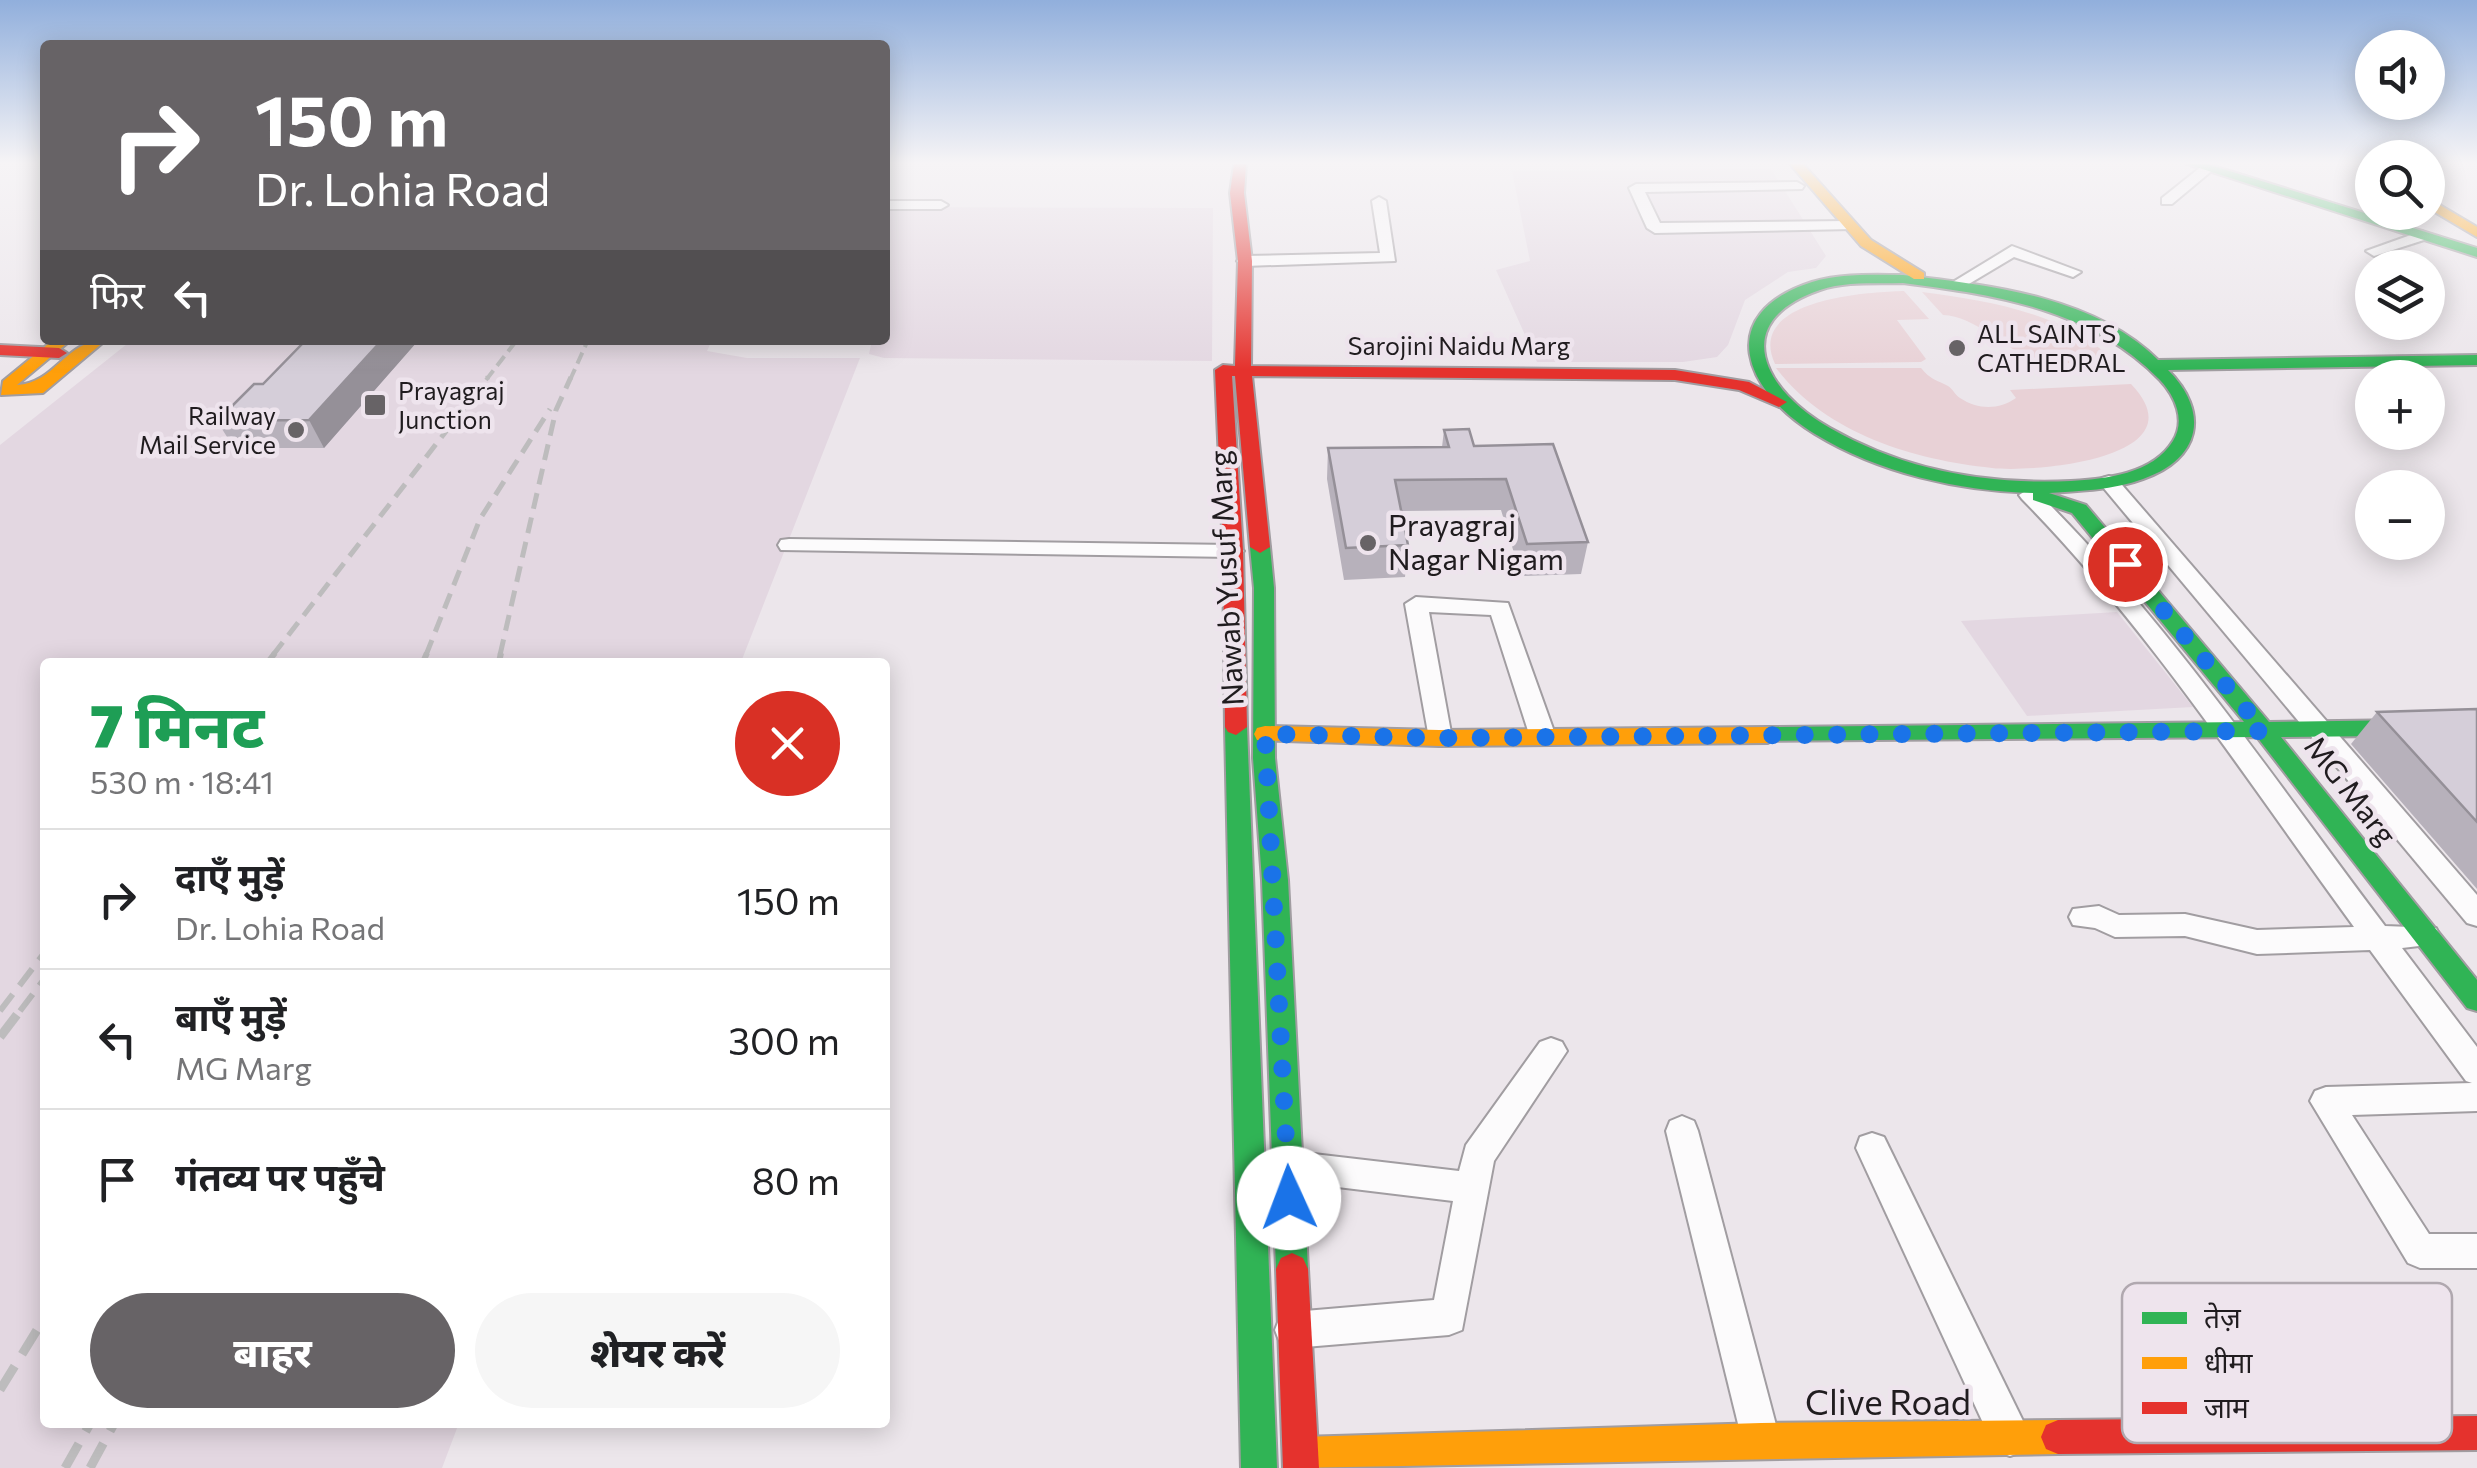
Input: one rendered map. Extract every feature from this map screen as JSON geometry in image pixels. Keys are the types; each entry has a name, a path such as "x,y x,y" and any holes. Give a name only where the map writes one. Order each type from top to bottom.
{"main road":[{"name":"Nawab Yusuf Marg","path":"1226,233 1233,371 1238,881 1259,1468"},
{"name":"Nawab Yusuf Marg","path":"1242,233 1245,262 1233,371 1264,588 1265,734 1301,1461"},
{"path":"1844,233 1864,262 1844,282"},
{"path":"1675,374 1744,386 1788,407 1818,428 1883,458 1989,485 2058,488 2110,482 2161,464 2178,450 2186,435 2184,400 2156,365 2083,320 2022,298 1945,283 1884,260 1848,233"},
{"path":"2411,233 2477,254"},
{"path":"2434,233 2477,245"},
{"path":"1675,374 1737,355 1776,305 1812,287 1844,282 1945,283"},
{"path":"0,336 53,350"},
{"path":"0,350 92,345"},
{"path":"0,416 8,388 53,350"},
{"path":"1737,355 1788,407"},
{"path":"2156,365 2477,360"},
{"name":"Sarojini Naidu Marg","path":"1233,371 1675,374"},
{"name":"MG Marg","path":"2110,482 2100,496 2104,508 2289,730 2477,966"},
{"name":"MG Marg","path":"1989,485 2055,498 2079,508 2264,731 2477,1000"},
{"path":"1265,734 1440,738 2477,727"},
{"name":"Clive Road","path":"2452,1435 2477,1433"},
{"name":"Clive Road","path":"1301,1461 1761,1440 2010,1438 2270,1452 2368,1443"}],"street":[{"path":"1245,262 1390,258 1385,233"},
{"path":"2377,250 2422,236"},
{"path":"1945,283 2012,251 2073,272"},
{"path":"2110,482 2477,915"},
{"path":"2029,494 2103,572 2477,1071"},
{"path":"789,546 1233,551"},
{"path":"1440,738 1416,604 1500,608 1543,737"},
{"path":"2082,917 2100,917 2115,926 2185,925 2258,942 2426,936"},
{"path":"1293,1330 1449,1317 1478,1156 1551,1050"},
{"path":"2477,1097 2326,1100 2420,1251 2477,1251"},
{"path":"1682,1131 1761,1440"},
{"path":"1872,1148 2010,1438"},
{"path":"1288,1166 1472,1188"}],"shaded area":[{"path":"890,233 1213,233 1212,361 884,358 869,354 871,345 890,345"},
{"path":"1524,233 1811,233 1826,256 1816,268 1788,272 1745,300 1728,345 1717,357 1683,362 1537,362 1496,270 1530,261"},
{"path":"1904,291 1929,319 1897,320 1926,359 1921,362 1775,364 1770,342 1777,325 1793,313 1839,297"},
{"path":"1922,292 2023,311 2071,330 2112,359 2062,363 2034,360 1966,321 1943,315"},
{"path":"126,345 710,345 707,351 747,358 860,358 743,658 40,658 40,1428 457,1428 442,1468 0,1468 0,445"},
{"path":"1776,368 1921,368 1960,398 1988,407 2016,398 2010,390 2131,384 2147,409 2145,429 2129,445 2073,463 2013,469 1962,464 1902,450 1845,426 1796,391"},
{"path":"2117,612 2193,707 2027,716 1961,621"}],"building":[{"path":"301,345 377,345 309,420 217,421 254,384 263,384"},
{"path":"1469,429 1474,446 1553,444 1588,542 1527,544 1506,479 1395,480 1408,545 1346,548 1328,448 1449,447 1444,430"},
{"path":"2477,709 2477,822 2377,712"}],"railway":[{"path":"486,380 513,345"},
{"path":"570,380 586,345"},
{"path":"273,655 488,377"},
{"path":"500,655 556,410 571,377"},
{"path":"426,655 480,519 550,409"},
{"path":"271,658 275,653"},
{"path":"425,658 427,653"},
{"path":"500,658 501,653"},
{"path":"0,1011 40,959"},
{"path":"20,1011 40,985"},
{"path":"0,1037 22,1008"},
{"path":"0,1390 40,1325"},
{"path":"65,1468 88,1428"},
{"path":"90,1468 112,1428"}],"traffic: fast":[{"path":"2412,233 2477,253"},
{"path":"1903,279 2013,296 2084,319 2116,335 2146,357 2177,390 2187,421 2180,445 2160,464 2120,480 2078,486 2012,487 1913,469 1822,431 1778,397 1764,377 1756,357 1755,337 1764,318 1783,301 1813,287 1857,280 1903,279"},
{"path":"2156,365 2477,360"},
{"path":"2040,496 2079,509 2264,731 2477,1000"},
{"path":"1260,547 1264,588 1264,758 1275,880 1292,1269"},
{"path":"1236,727 1259,1468"},
{"path":"1768,735 2477,727"}],"traffic: slow":[{"path":"1857,233 1866,243 1919,276"},
{"path":"57,345 9,384 7,391 37,389 92,345"},
{"path":"1265,734 1439,738 1768,735"},
{"path":"1301,1454 1761,1440 2058,1437"}],"traffic: jam":[{"path":"1242,233 1245,261 1243,371 1260,547"},
{"path":"0,350 59,353"},
{"path":"1223,370 1233,551 1236,727"},
{"path":"1223,371 1675,375 1743,386 1779,402"},
{"path":"1292,1269 1301,1468"},
{"path":"2452,1433 2477,1433"},
{"path":"2058,1437 2122,1436"}],"place":[{"name":"ALL SAINTS CATHEDRAL","path":"1957,348"},
{"name":"Prayagraj Junction","path":"375,405"},
{"name":"Railway Mail Service","path":"296,430"},
{"name":"Prayagraj Nagar Nigam","path":"1368,543"}],"route":[{"path":"1289,1198 1265,734 1440,738 2264,731 2125,564"}]}
